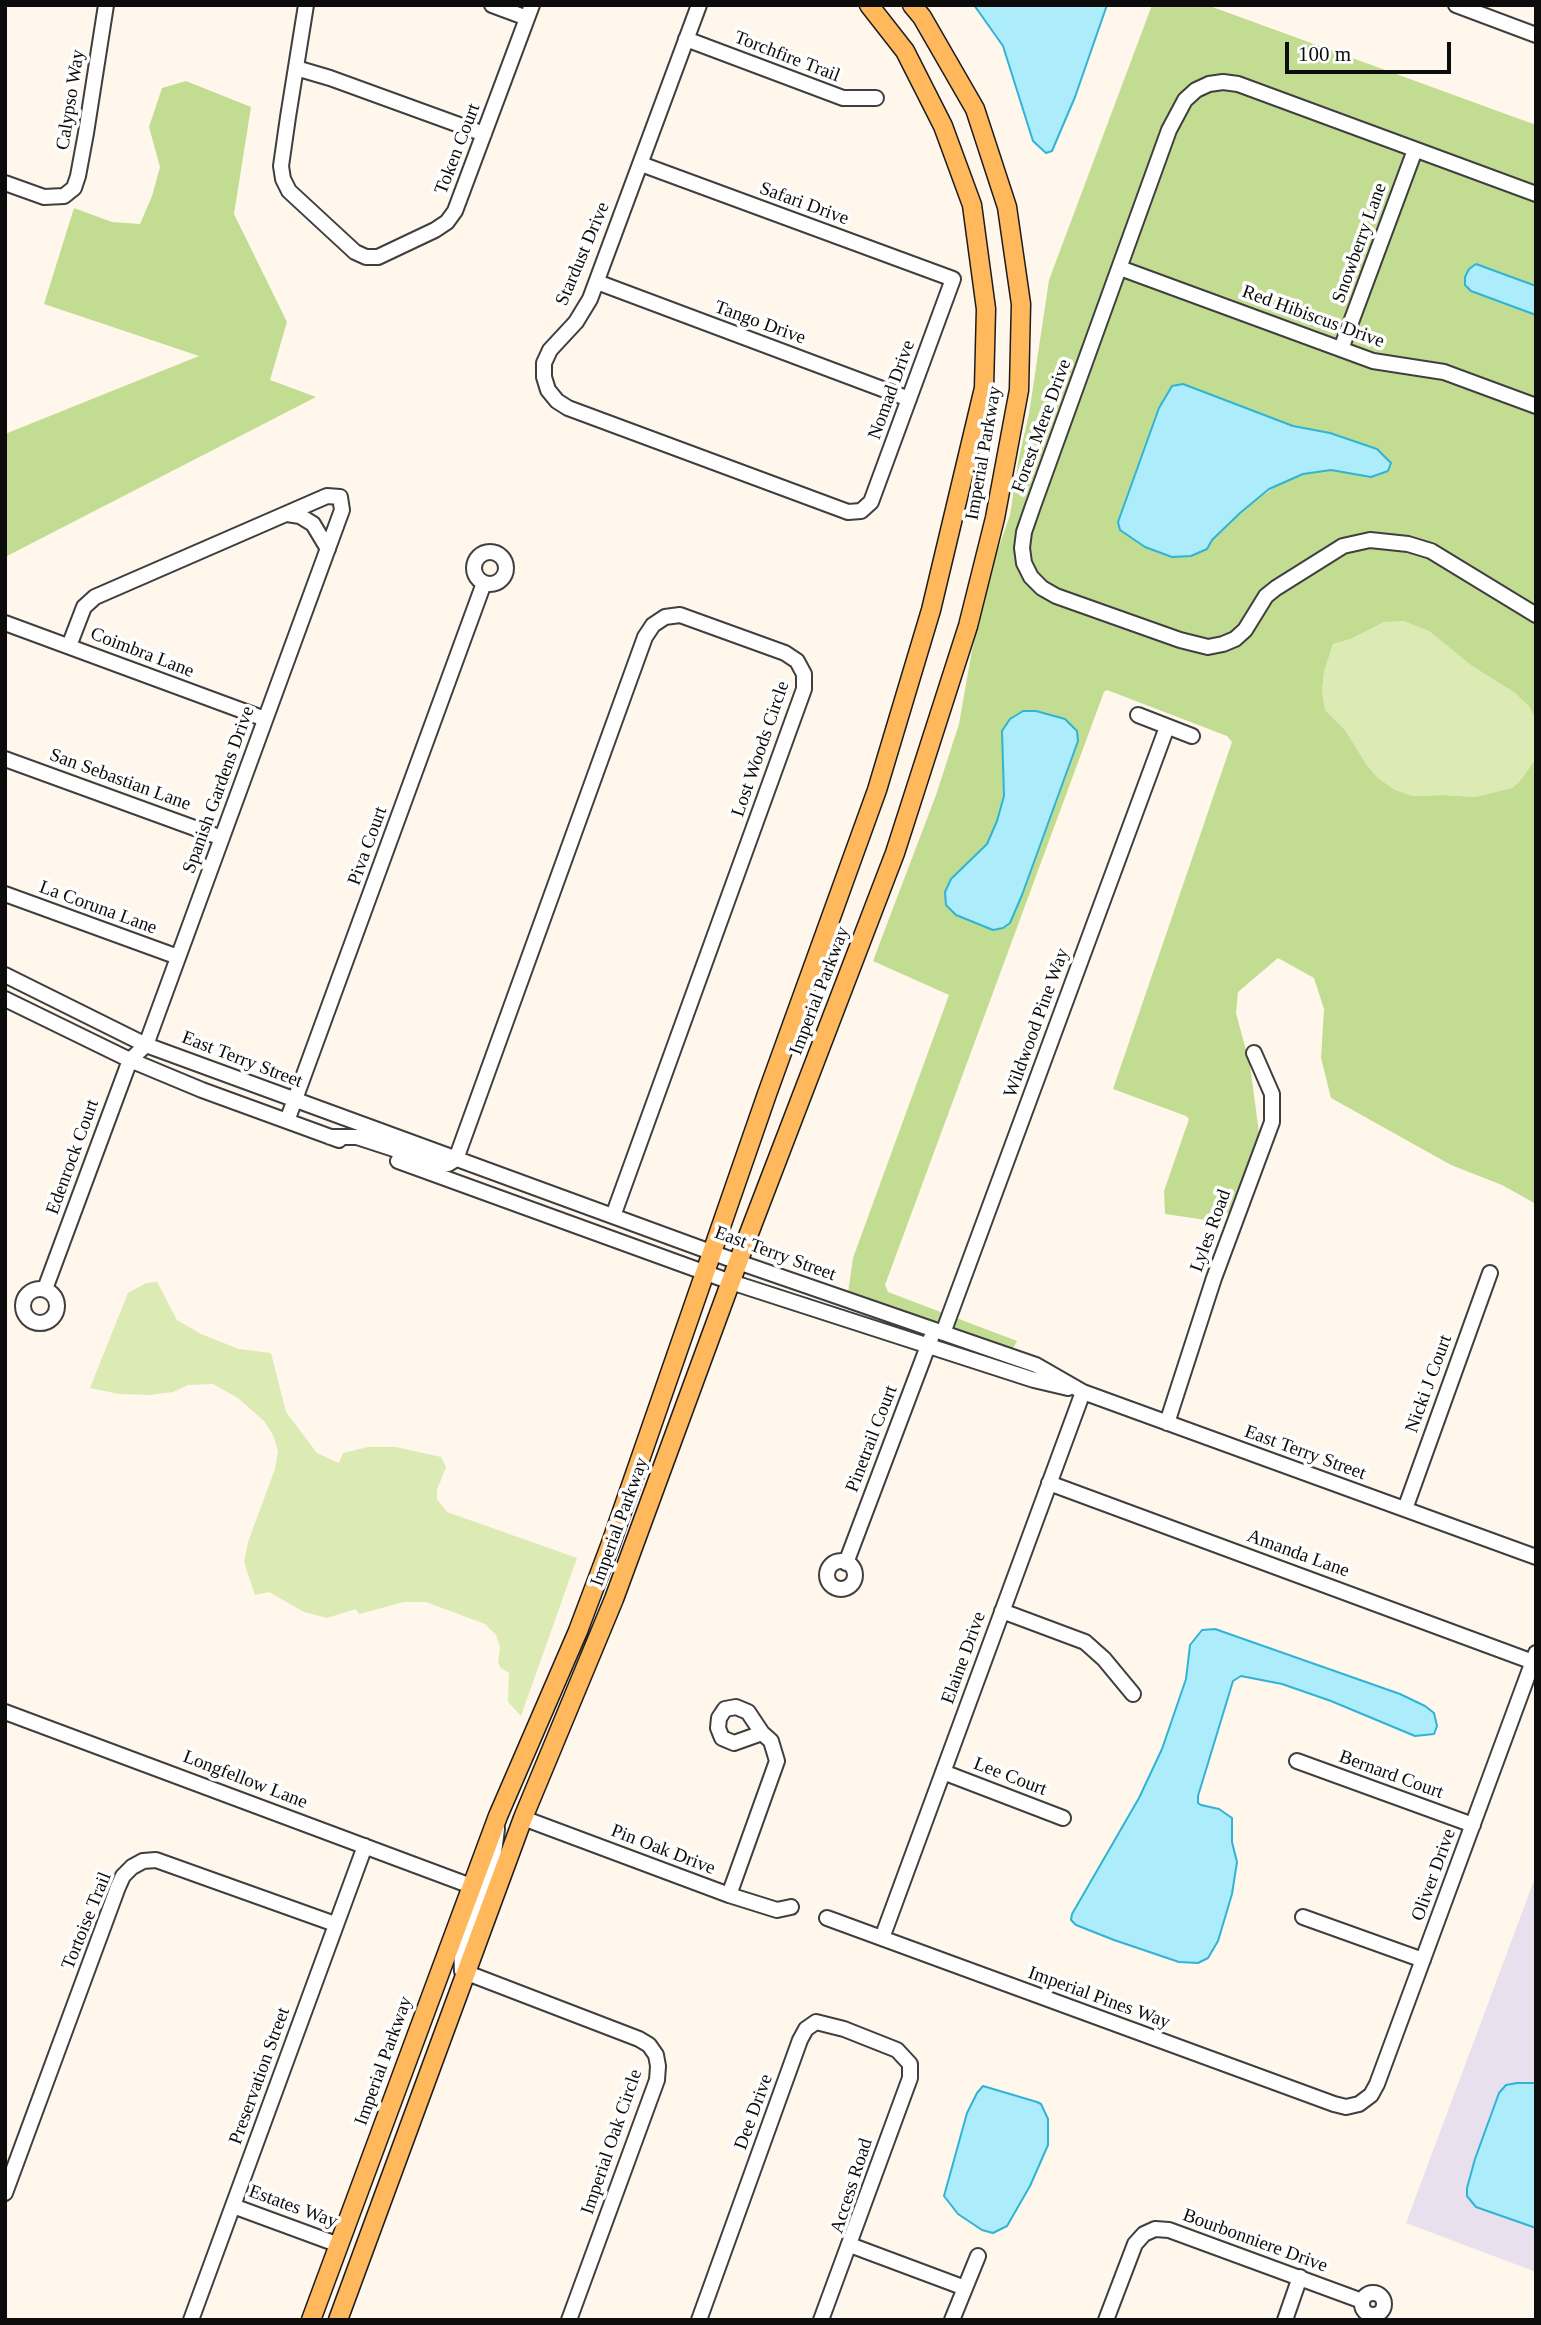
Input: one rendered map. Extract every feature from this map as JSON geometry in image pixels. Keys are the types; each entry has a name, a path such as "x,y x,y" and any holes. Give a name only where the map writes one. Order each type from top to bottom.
{"main road":[{"name":"Imperial Parkway","path":"311,2320 498,1816 578,1631 877,790 931,611 984,388 986,309 972,205 943,126 905,51 869,5"},
{"name":"Imperial Parkway","path":"338,2320 523,1818 614,1599 730,1282 895,853 968,626 995,518 1018,390 1021,304 1007,207 975,109 922,17 912,5"},
{"path":"324,2320 342,2261 339,2245 372,2228"}],"street":[{"name":"Calypso Way","path":"5,183 44,197 64,196 74,188 106,5"},
{"name":"Token Court","path":"306,5 281,166 283,180 289,191 332,232 355,253 366,257 378,257 435,230 447,222 455,211 529,12"},
{"path":"492,5 529,12"},
{"name":"Stardust Drive","path":"699,5 597,282 584,310 550,350 544,363 548,390 557,401 568,408 848,512 861,511"},
{"path":"1456,5 1497,12 1536,35"},
{"name":"Torchfire Trail","path":"687,39 843,98 876,98"},
{"path":"296,68 484,134"},
{"name":"Forest Mere Drive","path":"1536,194 1238,83 1209,84 1196,90 1177,112 1024,532 1022,548 1024,563 1031,577 1042,588 1056,596 1180,640 1208,647 1235,639 1245,630 1266,596 1276,588 1343,546 1370,540 1408,544 1431,551 1536,615"},
{"name":"Snowberry Lane","path":"1341,349 1415,150"},
{"name":"Safari Drive","path":"641,164 953,279"},
{"name":"Red Hibiscus Drive","path":"1119,268 1380,363 1444,372 1536,406"},
{"name":"Nomad Drive","path":"861,511 871,502 953,279"},
{"name":"Tango Drive","path":"597,282 909,399"},
{"name":"Spanish Gardens Drive","path":"69,646 84,607 94,597 327,496 340,497 342,510 146,1045"},
{"path":"287,514 300,516 313,524 328,549"},
{"name":"Piva Court","path":"287,1121 484,583"},
{"name":"Lost Woods Circle","path":"456,1158 645,637 659,621 680,615 785,653 797,661 804,674 804,689 613,1216"},
{"name":"Coimbra Lane","path":"5,623 265,719"},
{"path":"1138,715 1192,736"},
{"name":"Wildwood Pine Way","path":"939,1331 1167,727"},
{"name":"San Sebastian Lane","path":"5,759 222,838"},
{"name":"La Coruna Lane","path":"5,894 178,957"},
{"name":"East Terry Street","path":"5,975 146,1045 738,1262 1035,1365 1083,1392 1536,1557"},
{"path":"5,999 130,1060 330,1137 730,1282 1034,1380 1083,1392"},
{"name":"Edenrock Court","path":"45,1289 130,1060 146,1045"},
{"name":"Lyles Road","path":"1167,1423 1214,1278 1272,1122 1272,1094 1254,1053"},
{"path":"330,1137 357,1137 440,1164 448,1164 456,1158"},
{"name":"Nicki J Court","path":"1405,1509 1490,1273"},
{"name":"Pinetrail Court","path":"846,1563 928,1345 939,1331"},
{"name":"Elaine Drive","path":"882,1938 1083,1392"},
{"name":"Amanda Lane","path":"1049,1483 1534,1657"},
{"path":"1002,1611 1085,1642 1104,1659 1133,1694"},
{"name":"Oliver Drive","path":"1359,2104 1371,2095 1377,2084 1534,1657"},
{"name":"Longfellow Lane","path":"5,1712 471,1886"},
{"path":"729,1895 777,1761 771,1741 762,1733"},
{"name":"Bernard Court","path":"1297,1761 1473,1825"},
{"name":"Lee Court","path":"943,1772 1063,1818"},
{"name":"Imperial Parkway","path":"466,1973 460,1967 461,1949 493,1862 498,1816"},
{"name":"Pin Oak Drive","path":"523,1818 729,1895 777,1910 791,1907"},
{"name":"Preservation Street","path":"191,2320 365,1846"},
{"name":"Tortoise Trail","path":"5,2193 118,1887 123,1876 132,1867 143,1861 156,1860 335,1924"},
{"path":"1303,1917 1423,1960"},
{"name":"Imperial Pines Way","path":"827,1918 1334,2104 1359,2104"},
{"name":"Imperial Oak Circle","path":"466,1973 639,2039 649,2045 656,2055 657,2080 569,2320"},
{"name":"Dee Drive","path":"699,2320 806,2029 816,2022 844,2029 897,2050 910,2064"},
{"name":"Access Road","path":"910,2064 910,2077 902,2103 850,2245 964,2288"},
{"name":"Estates Way","path":"233,2206 339,2245"},
{"name":"Bourbonniere Drive","path":"1106,2320 1135,2244 1144,2234 1155,2229 1169,2230 1362,2301 1362,2308 1367,2314 1382,2317"},
{"path":"821,2320 850,2245"},
{"path":"952,2320 978,2256"},
{"path":"1285,2320 1300,2277"}],"shaded area":[{"path":"1536,1875 1536,2272 1406,2223"}],"green space":[{"path":"1152,5 1207,5 1536,125 1536,286 1476,264 1469,269 1465,285 1471,291 1536,315 1536,721 1529,706 1515,693 1471,665 1429,631 1403,621 1384,622 1351,639 1333,644 1324,672 1322,691 1325,710 1345,730 1378,778 1395,790 1413,796 1475,797 1512,788 1536,759 1536,1204 1502,1185 1451,1165 1331,1098 1321,1058 1324,1009 1314,978 1278,958 1238,992 1236,1013 1250,1065 1259,1133 1251,1179 1233,1210 1213,1221 1165,1214 1164,1191 1189,1119 1113,1089 1232,742 1227,736 1107,690 1104,692 885,1285 888,1292 1017,1341 1012,1350 848,1293 853,1258 949,995 873,961 936,795 959,724 972,650 995,558 1010,515 1029,414 1049,280","holes":["1183,384 1293,426 1330,433 1377,449 1391,463 1380,475 1371,477 1331,470 1303,474 1278,484 1240,513 1212,540 1207,549 1182,557 1144,452 1159,408 1170,392"]},
{"path":"186,81 251,107 234,214 287,322 270,380 316,397 5,557 5,434 199,356 44,304 74,208 112,222 140,224 160,167 149,127 162,88"},
{"path":"1393,620 1429,631 1471,664 1524,699 1529,706 1536,721 1536,759 1512,788 1475,797 1413,796 1395,790 1378,778 1359,755 1345,730 1325,710 1322,691 1324,672 1333,644"},
{"path":"157,1282 177,1320 201,1334 239,1349 271,1353 286,1412 317,1453 339,1463 343,1453 368,1447 396,1447 441,1457 446,1467 437,1490 437,1499 447,1512 577,1558 521,1716 508,1702 509,1673 498,1663 500,1647 496,1635 485,1624 426,1602 404,1602 359,1614 356,1609 327,1618 304,1612 269,1592 255,1595 244,1562 248,1542 275,1469 278,1451 273,1435 264,1421 238,1398 213,1384 188,1385 173,1392 150,1395 119,1394 90,1388 128,1293 146,1283"}],"water":[{"path":"974,5 1107,5 1075,97 1052,151 1046,153 1033,141 1003,46"},
{"path":"1476,264 1536,286 1536,315 1471,291 1465,285 1465,277 1469,269"},
{"path":"1183,384 1293,426 1330,433 1377,449 1391,463 1388,471 1371,477 1331,470 1303,474 1269,489 1212,540 1207,549 1191,556 1172,557 1145,547 1120,530 1118,522 1159,408 1172,386"},
{"path":"1023,711 1036,711 1065,719 1077,731 1078,741 1010,923 993,930 956,915 946,905 945,892 951,879 987,844 997,821 1004,796 1002,731 1010,719"},
{"path":"1215,1629 1400,1694 1434,1713 1437,1726 1434,1734 1415,1736 1282,1684 1241,1676 1233,1681 1198,1796 1198,1803 1201,1805 1219,1809 1232,1818 1232,1842 1237,1862 1232,1894 1218,1941 1208,1958 1198,1963 1179,1962 1114,1940 1076,1925 1071,1920 1139,1798 1162,1749 1186,1679 1190,1645 1202,1630"},
{"path":"1536,2083 1536,2228 1476,2207 1467,2196 1475,2159 1499,2093 1506,2085"},
{"path":"983,2086 1041,2104 1048,2119 1048,2145 1030,2186 1007,2226 993,2233 982,2230 958,2214 944,2196 967,2113"}]}
